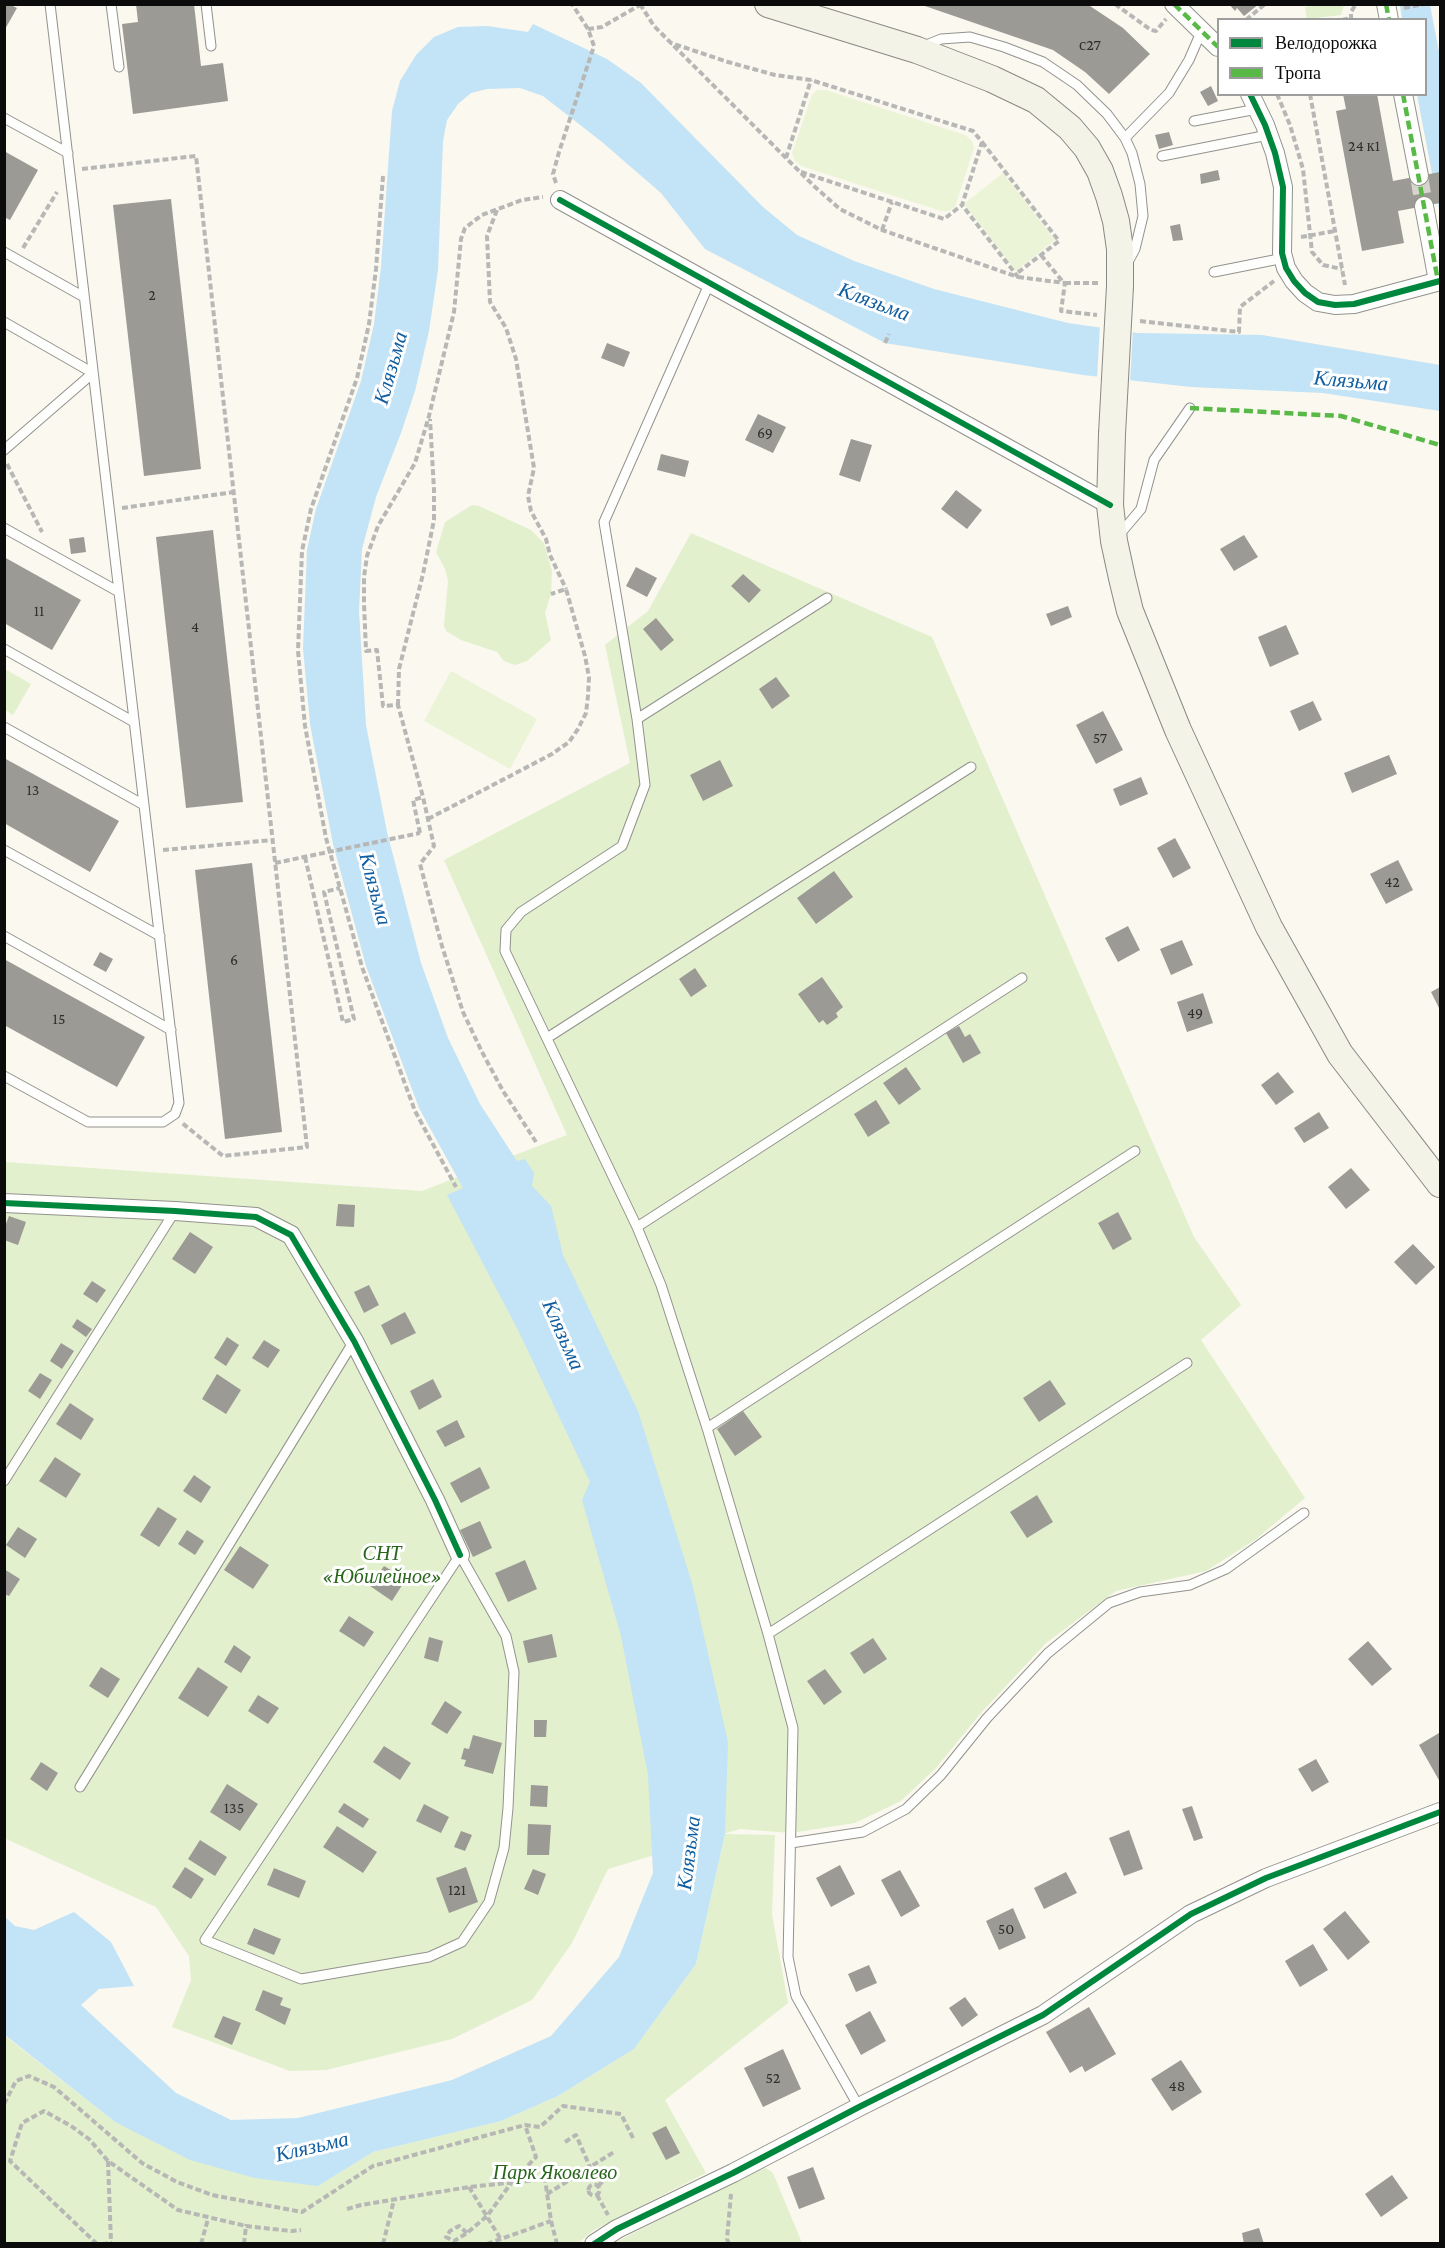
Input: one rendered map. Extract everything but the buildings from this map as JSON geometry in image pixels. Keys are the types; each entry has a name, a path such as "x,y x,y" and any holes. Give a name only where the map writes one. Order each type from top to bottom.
{"main road":[{"path":"768,4 917,50 992,79 1036,100 1070,128 1087,148 1100,171 1116,221 1110,505 1114,541 1130,611 1155,675 1269,927 1340,1054 1440,1184"}],"street":[{"path":"1175,5 1217,46"},
{"path":"1403,96 1419,176"},
{"path":"1254,102 1268,135 1283,188 1285,257 1294,281 1318,302 1335,305 1349,304 1439,281 1424,206"},
{"path":"560,200 1110,505"},
{"path":"4,1203 256,1217 291,1235 354,1341 460,1554"},
{"path":"594,2244 616,2229 734,2173 859,2107 1043,2015 1191,1914 1266,1878 1440,1812"}],"lane":[{"path":"4,1076 88,1122 163,1122 175,1113 179,1103 50,4"},
{"path":"111,4 119,67"},
{"path":"206,4 211,46"},
{"path":"1125,138 1169,93 1189,60 1202,30"},
{"path":"917,50 941,39 970,37 1004,46 1043,62 1077,85 1107,114 1125,138 1132,153 1140,184 1143,216 1135,249 1114,282"},
{"path":"1194,121 1254,102"},
{"path":"4,118 68,153"},
{"path":"1162,156 1268,135"},
{"path":"4,252 84,297"},
{"path":"1215,272 1285,257"},
{"path":"710,282 604,522 637,719 645,785 622,846 520,912 506,930 505,951 637,1227 661,1285 707,1428 768,1634 793,1728 788,1957 796,1996 859,2107"},
{"path":"4,322 93,373"},
{"path":"4,450 93,373"},
{"path":"1114,541 1141,509 1154,460 1191,408"},
{"path":"4,528 119,592"},
{"path":"637,719 827,598"},
{"path":"4,649 134,722"},
{"path":"4,727 144,805"},
{"path":"547,1038 971,767"},
{"path":"4,850 160,936"},
{"path":"4,936 171,1030"},
{"path":"637,1227 1022,978"},
{"path":"707,1428 1135,1151"},
{"path":"4,1481 175,1211"},
{"path":"80,1787 354,1341"},
{"path":"768,1634 1187,1363"},
{"path":"791,1844 863,1832 906,1809 941,1775 987,1718 1048,1653 1109,1603 1140,1592 1190,1585 1226,1569 1304,1513"},
{"path":"460,1554 506,1636 514,1672 504,1848 489,1902 462,1942 429,1957 301,1978 205,1940 460,1554"}],"path":[{"path":"398,705 383,706 377,650 366,651 364,578 367,556 378,526 415,463 429,416 454,312 461,239 465,228 471,221 497,209 534,197 560,200 554,174 594,46 588,29 572,4"},
{"path":"1114,4 1151,30 1156,31 1175,5"},
{"path":"1248,18 1265,4"},
{"path":"1351,18 1351,12 1356,4"},
{"path":"588,29 602,27 640,5 654,26 800,172 840,209 882,230 1017,276 1064,283 1114,282"},
{"path":"671,43 775,75 811,80 973,131 1059,241 1017,276"},
{"path":"786,158 811,80"},
{"path":"1310,96 1349,304"},
{"path":"800,172 944,219 962,205 982,142"},
{"path":"16,259 70,171 196,156 307,1147 223,1156 172,1115"},
{"path":"383,176 369,324 357,378 311,509 302,551 298,651 305,726 326,838 362,967 415,1111 456,1186"},
{"path":"882,230 892,202"},
{"path":"962,205 1017,276"},
{"path":"428,819 569,742 586,713 590,677 566,590 550,555 546,539 531,511 528,496 534,468 516,359 506,328 490,302 488,236 497,209"},
{"path":"1134,320 1239,332 1240,307 1285,257 1335,231"},
{"path":"1041,255 1064,283 1060,311 1102,316"},
{"path":"885,343 889,334"},
{"path":"429,416 434,520 399,669 398,705 434,846 420,864 463,1012 487,1062 536,1142"},
{"path":"4,459 55,556"},
{"path":"109,509 234,492"},
{"path":"551,594 566,590"},
{"path":"275,863 420,833 413,800 423,798"},
{"path":"150,851 273,840"},
{"path":"305,857 343,1022 354,1019 324,891 340,888"},
{"path":"4,2104 16,2081 29,2076 54,2087 142,2163 177,2182 212,2196 302,2212 373,2166 525,2125 540,2127 563,2106 621,2114 634,2140"},
{"path":"10,2161 22,2123 44,2111 89,2139 108,2161 178,2210 208,2219 246,2226 301,2230"},
{"path":"467,2233 459,2226 450,2231 447,2237 454,2241 467,2233 487,2216 512,2182 536,2157 525,2125"},
{"path":"565,2142 576,2135 590,2168"},
{"path":"547,2194 614,2152"},
{"path":"4,2159 10,2161 97,2244"},
{"path":"102,2244 112,2243 108,2161"},
{"path":"598,2186 611,2173"},
{"path":"727,2242 734,2173"},
{"path":"349,2209 468,2187 545,2179 557,2244"},
{"path":"468,2187 501,2238"},
{"path":"383,2244 394,2200"},
{"path":"201,2244 208,2219"},
{"path":"487,2244 551,2221"},
{"path":"244,2244 246,2226"}],"green space":[{"path":"1318,4 1344,5 1341,15 1316,18 1307,18 1305,7"},
{"path":"817,90 826,90 965,135 972,141 974,148 955,207 949,211 941,211 801,166 795,161 792,153 812,95"},
{"path":"1003,173 1055,240 1016,271 964,204"},
{"path":"472,505 479,506 531,530 544,543 552,571 551,594 545,613 551,640 527,661 515,665 504,661 497,652 461,640 446,631 444,625 448,581 445,569 436,552 445,522"},
{"name":"СНТ «Юбилейное»","path":"691,533 932,637 1194,1237 1241,1305 1201,1340 1305,1498 1255,1540 1206,1571 1116,1591 1046,1643 980,1714 936,1768 901,1801 855,1823 791,1833 740,1829 608,1869 572,1943 532,2000 452,2039 326,2070 290,2071 172,2027 191,1980 189,1956 156,1907 4,1838 5,1162 422,1191 567,1135 444,860 630,763 605,645 648,611"},
{"path":"5,669 31,684 13,715 5,710"},
{"path":"451,671 537,719 510,769 424,721"},
{"name":"Парк Яковлево","path":"725,1834 775,1835 772,1914 788,2003 665,2100 706,2173 594,2230 578,2243 5,2243 4,2035 115,2122 318,2186 373,2152 501,2121 558,2096 634,2049 696,1964"},
{"path":"764,2167 773,2173 802,2243 612,2244"}],"water":[{"path":"1400,5 1430,5 1440,57 1440,215 1417,96 1427,96 1427,18 1402,18"},
{"name":"Клязьма","path":"533,24 607,59 641,83 763,207 797,235 854,261 934,289 1068,323 1138,333 1262,335 1440,365 1440,411 1323,393 1191,387 1083,375 885,343 705,249 661,193 602,142 543,96 520,88 487,89 471,93 458,104 447,120 443,141 438,270 429,331 415,391 376,497 362,549 359,611 366,725 387,832 421,963 448,1038 480,1104 517,1161 525,1159 534,1173 532,1186 551,1206 563,1255 638,1411 692,1583 728,1742 725,1834 696,1964 634,2049 558,2096 501,2121 373,2152 318,2186 255,2178 190,2160 115,2122 5,2035 4,1916 15,1926 34,1930 74,1912 111,1942 134,1986 99,1989 81,2005 176,2093 231,2120 298,2118 452,2080 551,2036 619,1957 653,1873 648,1775 621,1636 582,1500 590,1482 519,1332 447,1195 463,1188 419,1108 366,966 333,844 310,724 303,648 307,550 316,509 361,381 374,324 381,267 392,111 400,81 416,55 434,37 458,27 487,26 528,32"}],"pier":[{"path":"1100,324 1133,329 1130,383 1097,380"}],"tunnel":[{"path":"1419,176 1424,206"}],"marked path":[{"path":"1174,4 1217,46"},
{"path":"1386,4 1389,18"},
{"path":"1403,96 1438,281"},
{"path":"1190,408 1341,416 1440,445"}],"cycle path":[{"path":"1251,96 1275,153 1283,187 1282,253 1286,268 1305,293 1318,302 1335,305 1354,304 1440,281"},
{"path":"560,200 1110,505"},
{"path":"4,1203 256,1217 291,1235 354,1341 435,1500 460,1555"},
{"path":"594,2244 617,2229 733,2173 1043,2015 1191,1914 1266,1878 1440,1812"}]}
